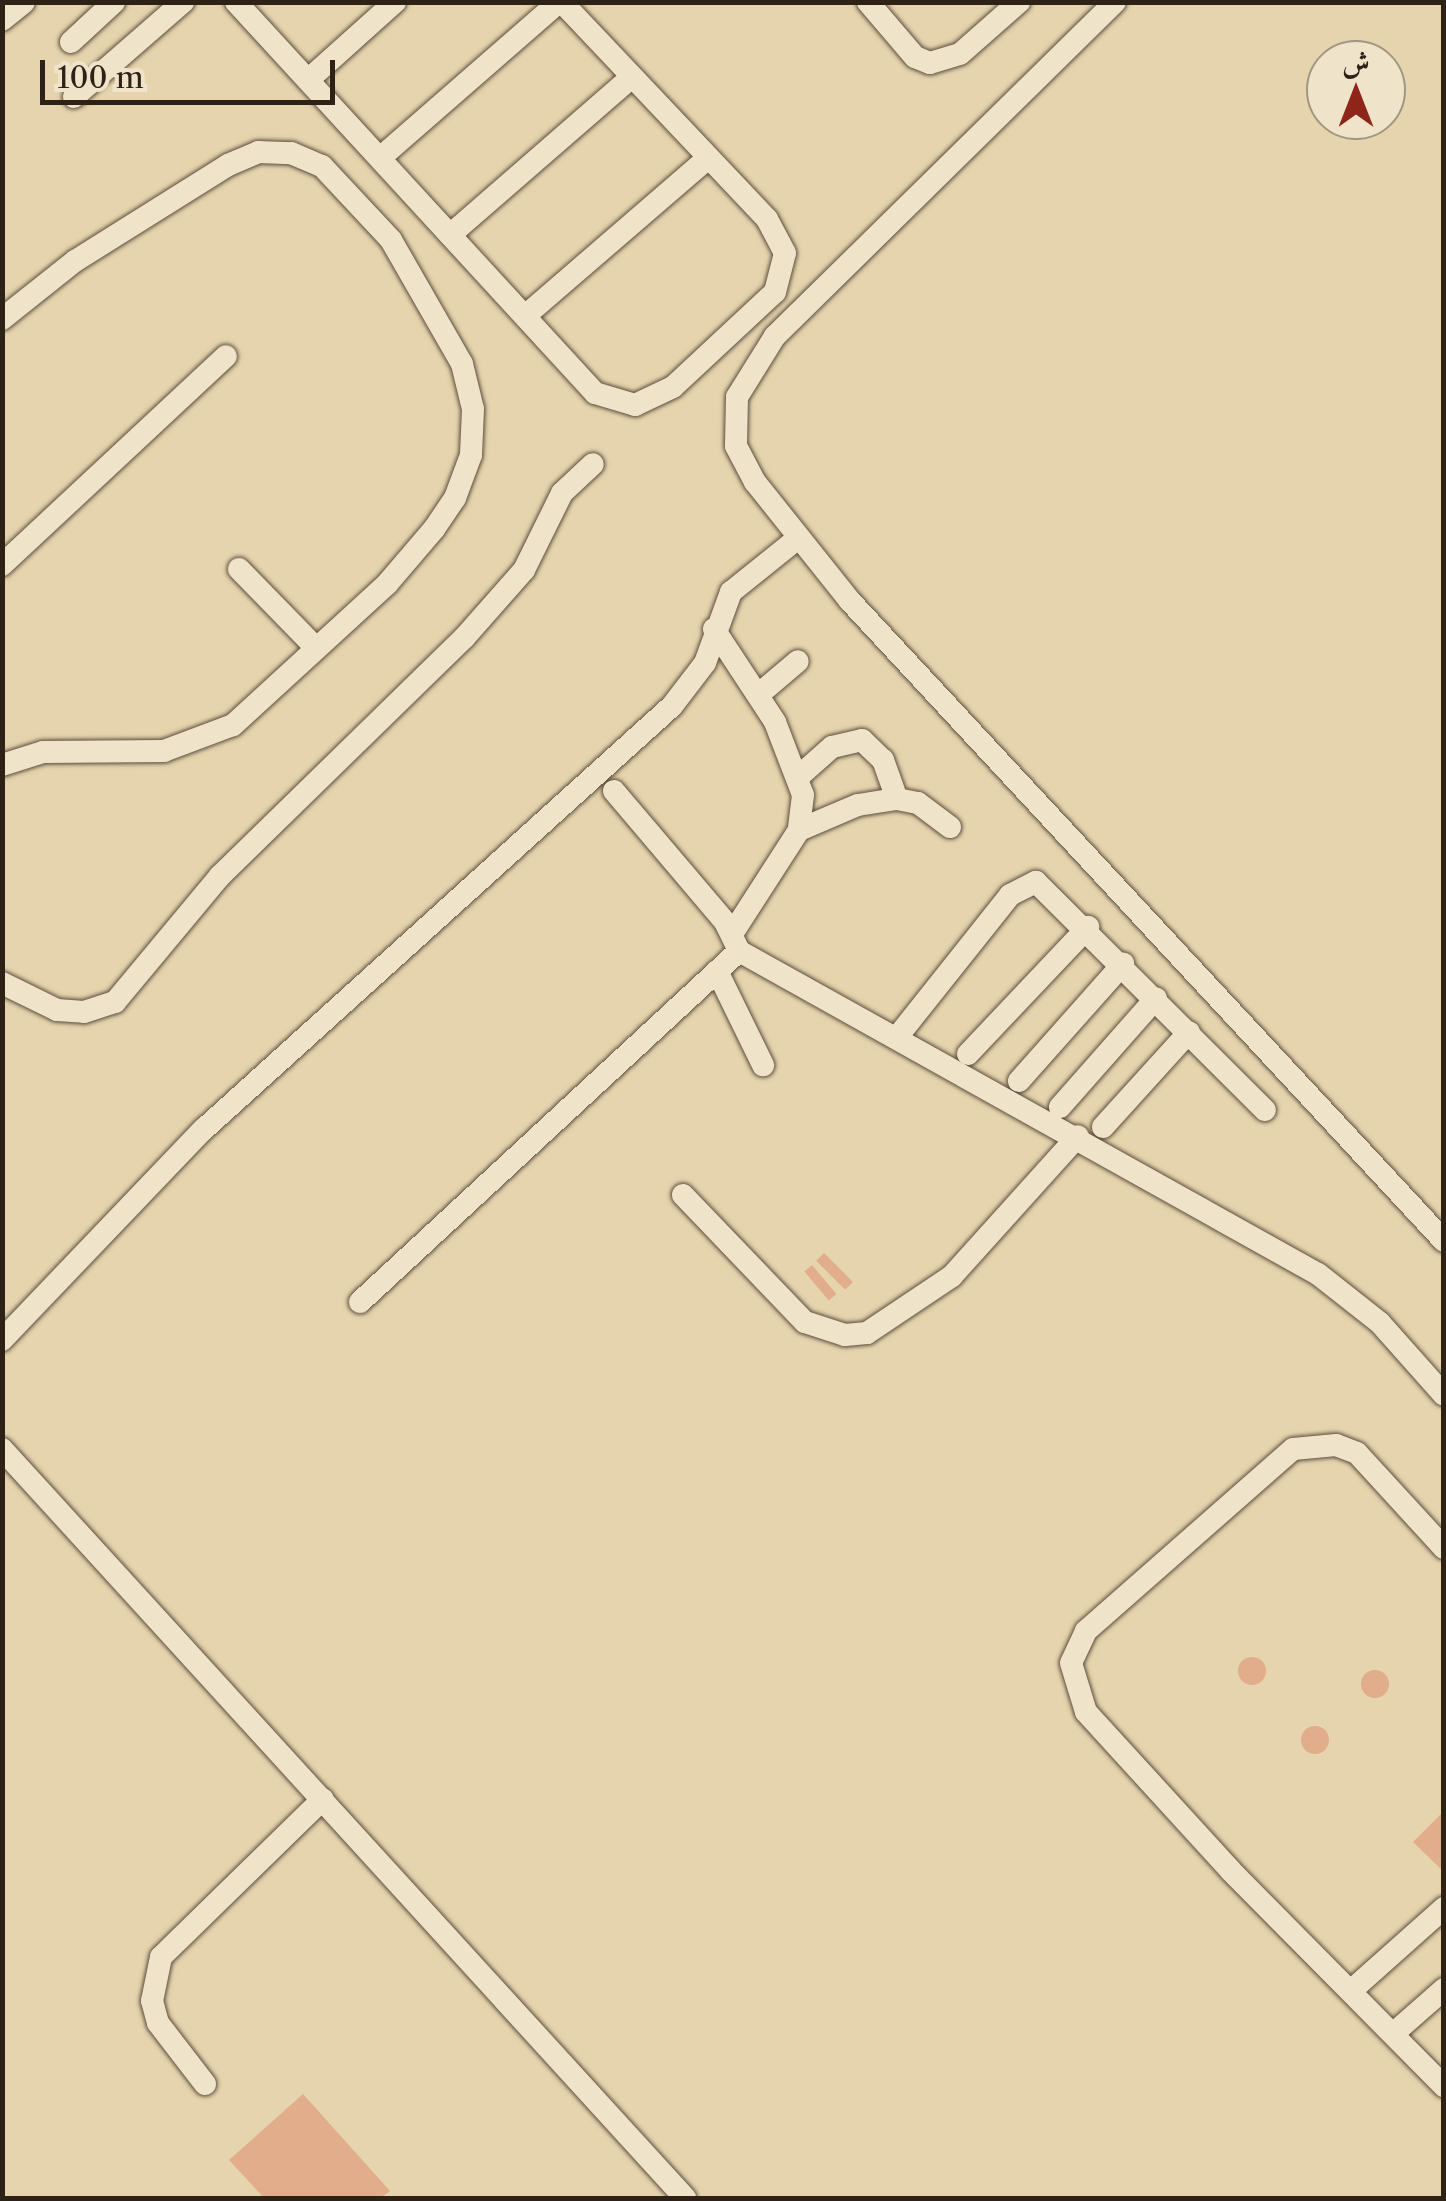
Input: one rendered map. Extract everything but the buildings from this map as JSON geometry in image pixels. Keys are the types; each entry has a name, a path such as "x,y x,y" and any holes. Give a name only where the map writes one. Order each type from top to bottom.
{"lane":[{"path":"2,20 24,2"},
{"path":"71,42 114,2"},
{"path":"74,97 183,2"},
{"path":"236,2 595,393 614,403 635,406 673,388 775,292 785,272 779,235 560,2 380,158"},
{"path":"308,80 395,2"},
{"path":"868,2 915,57 930,63 960,54 1019,2"},
{"path":"1115,2 794,317 747,374 737,397 736,446 797,539 1444,1241"},
{"path":"450,235 632,77"},
{"path":"2,319 74,260 258,152 291,154 344,186 391,240 462,364 473,409 471,456 455,498 412,557 233,725 200,742 127,755 43,752 2,766"},
{"path":"525,316 708,158"},
{"path":"2,565 226,356"},
{"path":"2,983 57,1010 84,1012 115,1002 220,876 464,638 524,570 554,505 593,464"},
{"path":"2,1340 203,1130 672,706 697,679 730,592 797,539"},
{"path":"239,569 316,648"},
{"path":"360,1302 717,971 799,830 797,778 758,695 714,629"},
{"path":"758,695 798,661"},
{"path":"797,778 832,746 862,740 882,760 898,799"},
{"path":"614,791 736,942 1340,1289 1380,1323 1444,1396"},
{"path":"799,830 858,805 898,799 918,803 950,826"},
{"path":"898,1036 1018,888 1045,886 1265,1110"},
{"path":"968,1054 1088,927"},
{"path":"1019,1081 1123,964"},
{"path":"717,971 763,1065"},
{"path":"1060,1107 1156,998"},
{"path":"1102,1127 1189,1032"},
{"path":"682,1195 805,1322 845,1335 867,1332 952,1276 1078,1136"},
{"path":"1444,1548 1356,1453 1314,1444 1293,1450 1086,1631 1071,1662 1086,1712 1230,1872 1353,1989 1444,2086"},
{"path":"2,1449 686,2198"},
{"path":"204,2084 158,2023 152,2002 161,1957 322,1799"},
{"path":"1353,1989 1444,1908"},
{"path":"1394,2033 1444,1989"}]}
